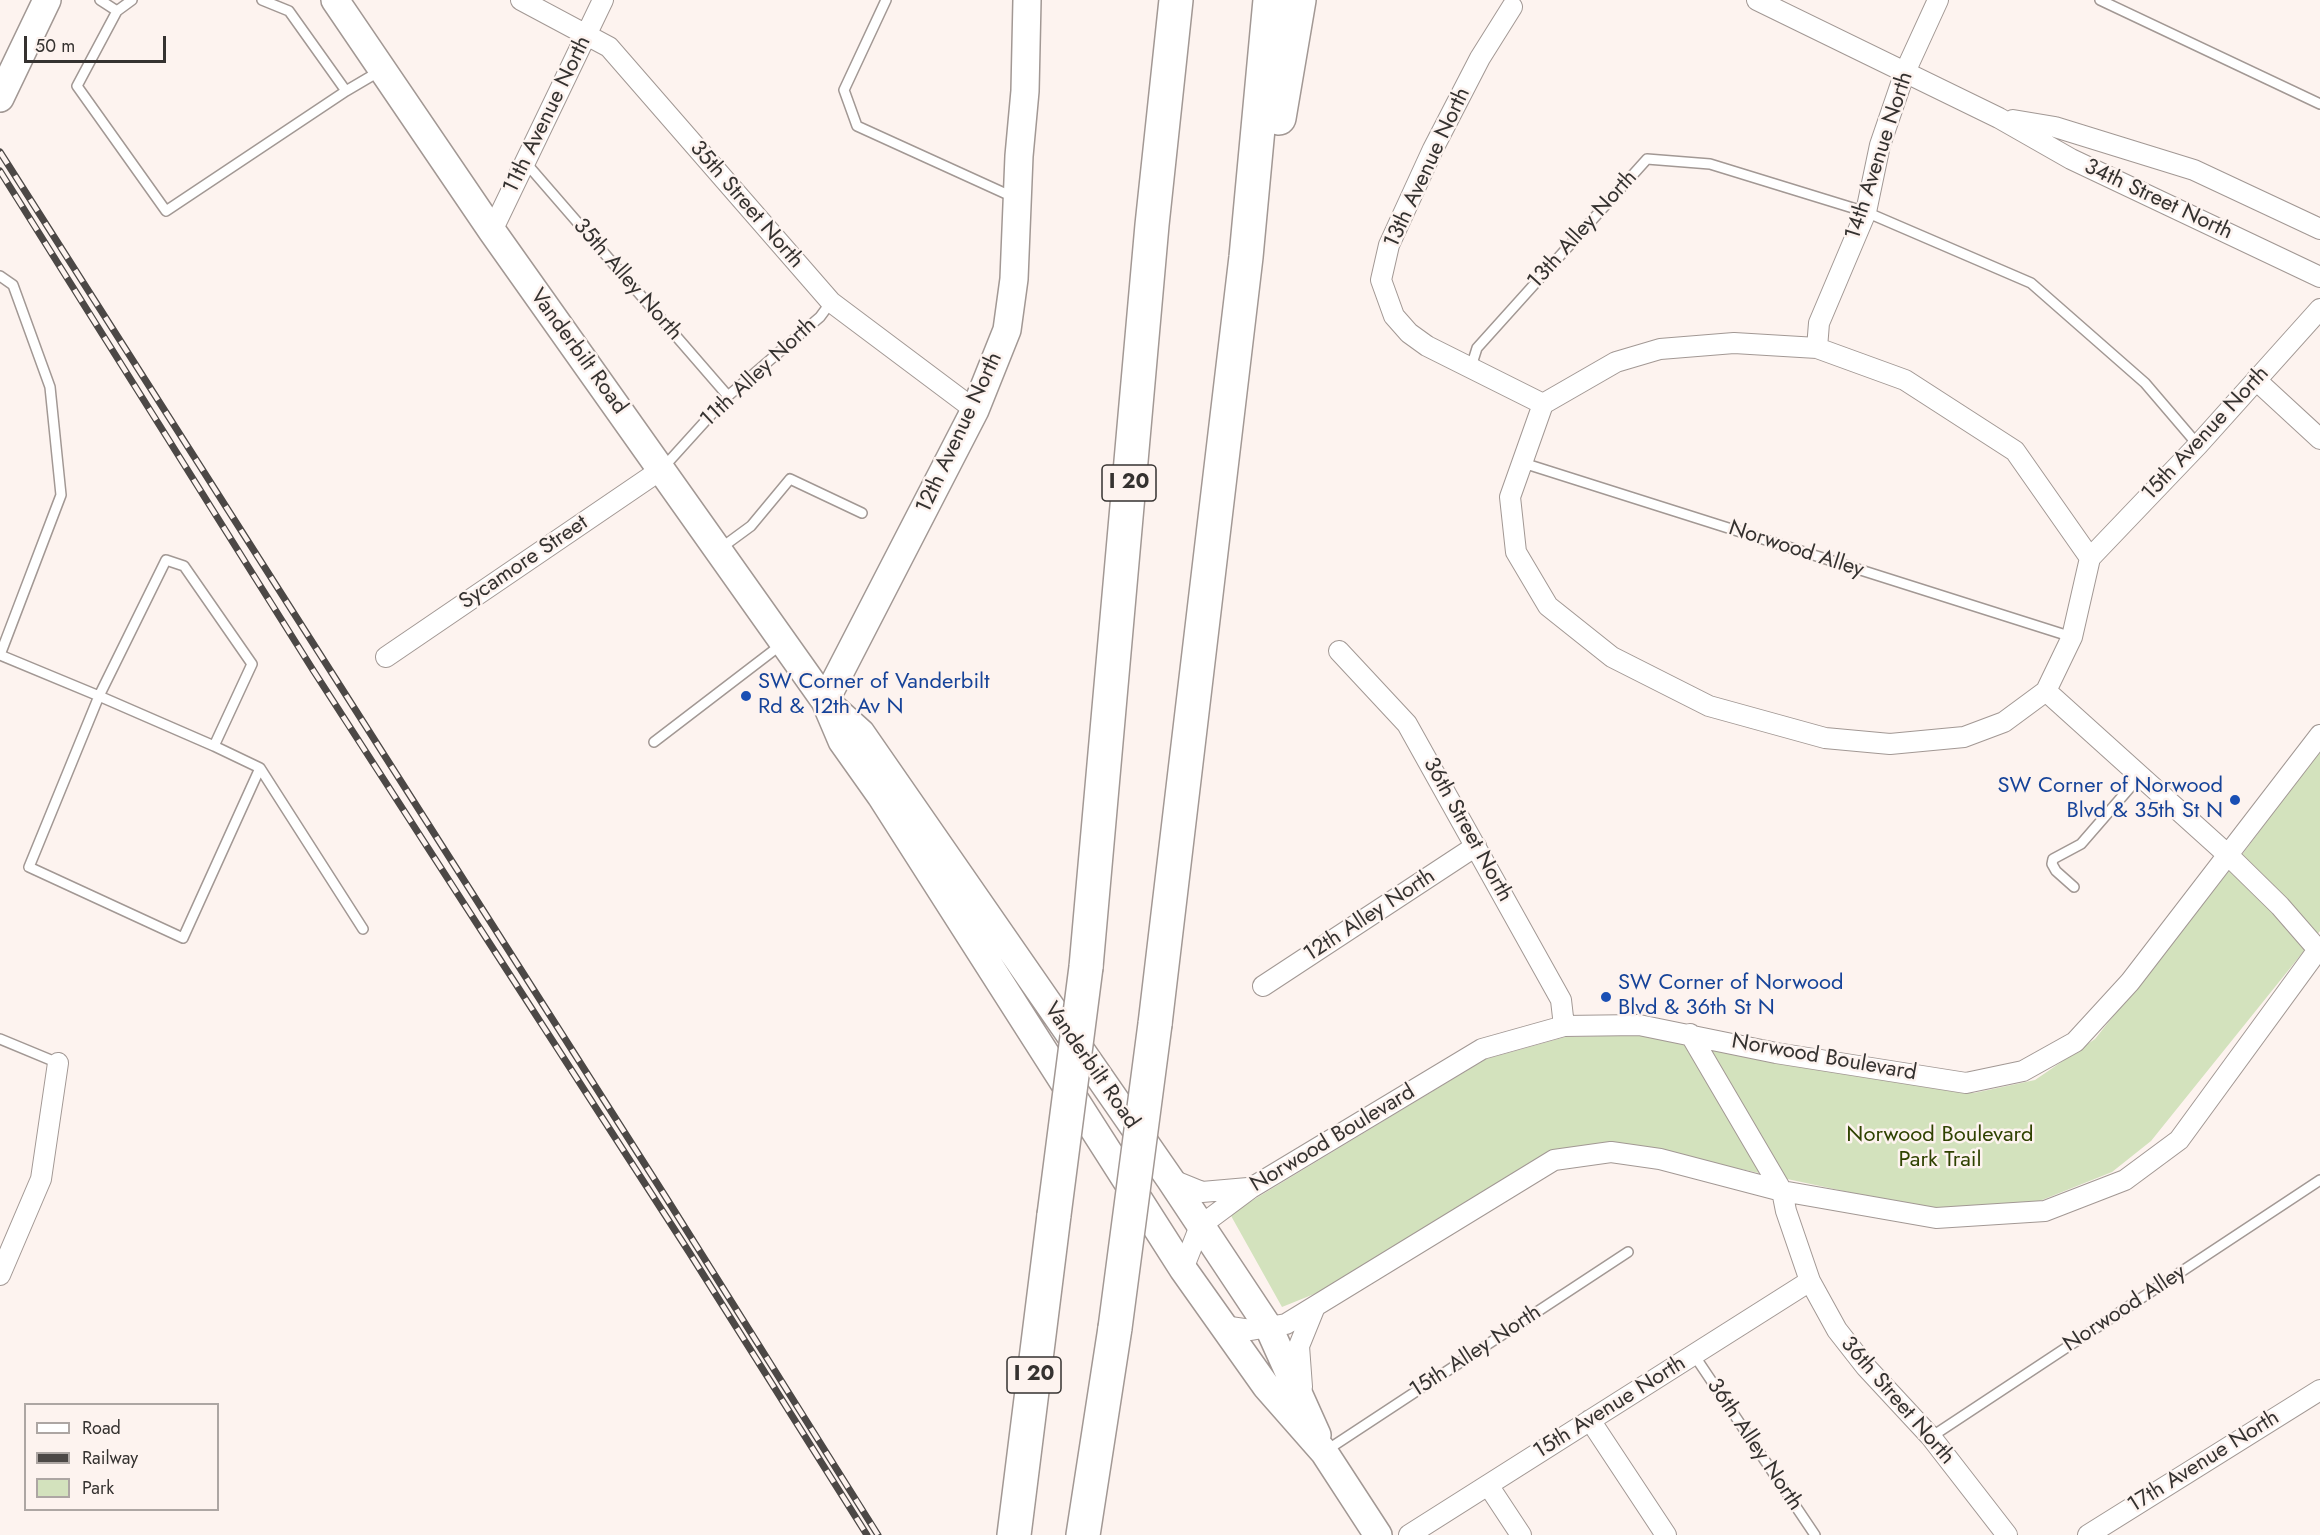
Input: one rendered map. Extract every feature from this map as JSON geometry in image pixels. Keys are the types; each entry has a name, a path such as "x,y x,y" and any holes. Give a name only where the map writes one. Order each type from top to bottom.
{"highway":[{"path":"1152,225 1160,0"},
{"name":"I 20","path":"1014,1535 1086,967 1152,225 1176,0"},
{"path":"1083,1535 1115,1328 1155,1024 1246,257 1270,0"},
{"path":"1246,257 1280,117 1299,0"}],"street":[{"path":"0,98 46,0"},
{"name":"Vanderbilt Road","path":"335,0 492,231 825,701 842,741 880,796 1183,1269 1266,1386 1324,1452 1378,1535"},
{"name":"35th Street North","path":"522,0 587,33 609,47 831,302 975,410"},
{"name":"11th Avenue North","path":"492,231 603,0"},
{"name":"12th Avenue North","path":"825,701 975,410 1007,330 1014,279 1025,91 1027,0"},
{"name":"34th Street North","path":"1757,0 1999,118 2071,159 2320,277"},
{"name":"14th Avenue North","path":"1818,348 1819,324 1866,212 1880,145 1905,72 1938,0"},
{"name":"13th Avenue North","path":"1471,367 1427,346 1409,333 1394,316 1381,280 1389,245 1428,159 1480,58 1515,2"},
{"name":"34th Street North","path":"1999,118 2055,127 2194,170 2320,229"},
{"name":"15th Avenue North","path":"2090,558 2198,445 2320,309"},
{"path":"1734,343 1818,348 1905,380 2015,451 2090,558 2072,637 2046,692 2004,722 1964,738 1890,744 1825,738 1709,706 1612,657 1548,606 1516,552 1510,496 1520,462 1543,404 1616,362 1660,349 1734,343"},
{"path":"1471,367 1543,404"},
{"path":"2256,380 2320,439"},
{"name":"Sycamore Street","path":"386,657 662,469"},
{"name":"36th Street North","path":"1339,651 1407,724 1562,1000 1564,1026"},
{"path":"1223,1326 1251,1330 1286,1324 1314,1309 1554,1160 1611,1152 1660,1159 1782,1191 1936,1218 2045,1211 2125,1180 2179,1140 2319,950 2280,906 2228,855 2046,692"},
{"name":"Vanderbilt Road","path":"825,701 861,733 1170,1179 1269,1328 1304,1402 1324,1452"},
{"name":"Norwood Boulevard","path":"1200,1226 1251,1188 1482,1049 1564,1026 1639,1025 1786,1054 1966,1083 2023,1071 2075,1042 2130,982 2320,735"},
{"name":"12th Alley North","path":"1263,986 1476,846"},
{"name":"36th Street North","path":"1690,1034 1782,1191 1786,1211 1810,1281 1837,1330 1866,1367 1930,1437 2007,1535"},
{"path":"0,1275 41,1179 58,1063"},
{"path":"1170,1179 1202,1192 1251,1188"},
{"path":"1183,1269 1200,1226"},
{"name":"15th Avenue North","path":"1409,1535 1810,1281"},
{"path":"1304,1402 1299,1346 1314,1309"},
{"name":"17th Avenue North","path":"2088,1535 2320,1390"},
{"path":"1590,1420 1666,1535"},
{"path":"1488,1485 1521,1535"}],"lane":[{"path":"100,0 117,11"},
{"path":"132,0 117,11 77,86 165,211 382,69"},
{"path":"262,0 289,10 346,91"},
{"path":"885,0 844,90 857,126 1018,200"},
{"path":"2100,0 2320,104"},
{"name":"13th Alley North","path":"1471,367 1477,348 1647,159 1710,164 1866,212"},
{"name":"35th Alley North","path":"526,163 728,396"},
{"path":"1866,212 2031,283 2145,383 2198,445"},
{"path":"0,276 13,285 50,387 61,495 0,655 99,696 260,768 363,928"},
{"name":"11th Alley North","path":"662,469 728,396 820,317 831,302"},
{"name":"Norwood Alley","path":"1520,462 2072,637"},
{"path":"719,550 751,526 790,479 862,513"},
{"path":"214,746 252,664 184,566 166,560 99,696 29,867 183,938 260,768"},
{"path":"654,742 784,642"},
{"path":"2073,887 2056,871 2052,864 2053,859 2081,844 2140,776"},
{"path":"0,1039 58,1063"},
{"name":"Norwood Alley","path":"1930,1437 2320,1180"},
{"name":"15th Alley North","path":"1324,1452 1628,1252"},
{"name":"36th Alley North","path":"1694,1355 1815,1535"}],"green space":[{"name":"Norwood Boulevard Park Trail","path":"2320,750 2320,931 2151,1141 2112,1172 2037,1202 1937,1211 1614,1142 1555,1150 1329,1288 1282,1307 1230,1214 1486,1059 1565,1037 1639,1035 1974,1093 2035,1080 2095,1039 2241,856"}],"railway":[{"path":"0,152 667,1199 878,1535"},
{"path":"0,171 313,670 689,1252 867,1535"}],"place":[{"name":"SW Corner of Vanderbilt Rd & 12th Av N","path":"746,696"},
{"name":"SW Corner of Norwood Blvd & 35th St N","path":"2235,800"},
{"name":"SW Corner of Norwood Blvd & 36th St N","path":"1606,997"}]}
